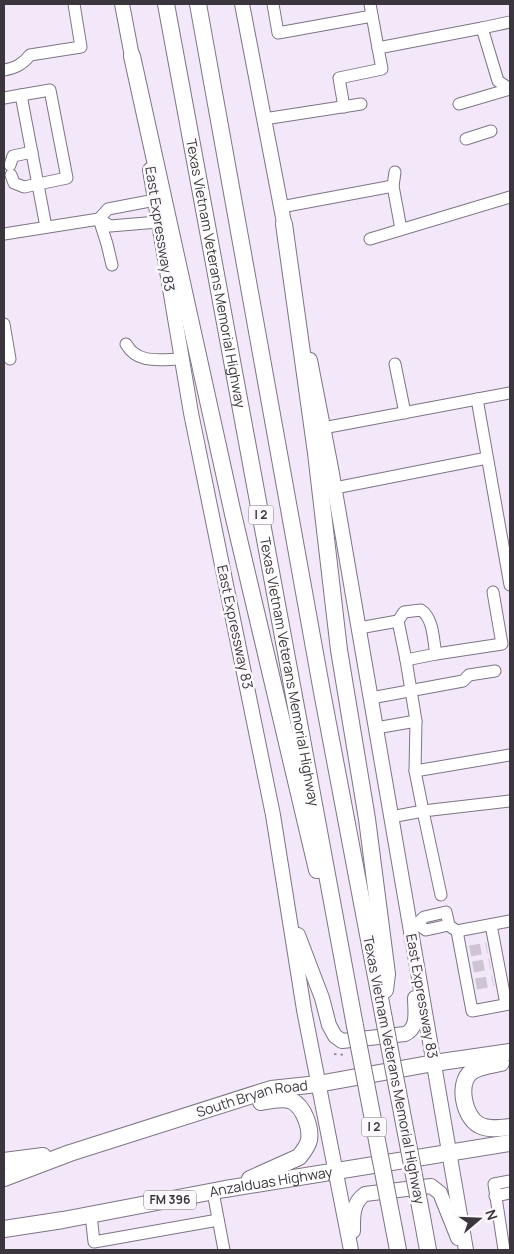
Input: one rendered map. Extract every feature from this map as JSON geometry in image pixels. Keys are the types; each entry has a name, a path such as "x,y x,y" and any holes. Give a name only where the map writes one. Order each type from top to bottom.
{"highway":[{"name":"Texas Vietnam Veterans Memorial Highway","path":"166,4 346,980 398,1250"},
{"name":"Texas Vietnam Veterans Memorial Highway","path":"198,4 322,692 428,1250"},
{"path":"132,56 233,514 307,834 346,980"},
{"path":"284,224 316,453 339,650 367,819 387,974 383,1013"},
{"name":"South Bryan Road","path":"4,1178 70,1153 272,1089 318,1084 434,1063 510,1052"},
{"path":"510,1060 479,1068 470,1073 464,1082 467,1111 472,1120 480,1125 492,1128 510,1126"},
{"path":"195,1112 277,1099 291,1100 298,1105 306,1120 309,1140 300,1158 219,1191"},
{"name":"Anzalduas Highway","path":"4,1229 336,1171 510,1143"},
{"path":"4,1162 70,1153"},
{"path":"4,1238 63,1220"}],"main road":[{"name":"East Expressway 83","path":"122,4 191,414 273,815 304,1010 353,1250"},
{"name":"East Expressway 83","path":"242,4 324,428 391,816 413,925 414,952 465,1250"},
{"path":"288,909 322,998 329,1025 335,1036 342,1041 347,1042 409,1032 413,1028 416,1018 414,952"},
{"path":"353,1250 353,1217 359,1198 365,1194 429,1186 435,1187 440,1193 465,1250"}],"street":[{"path":"4,70 24,63 30,56 81,47 74,4"},
{"path":"273,4 278,33 372,16"},
{"path":"344,107 338,78 382,69 370,4"},
{"path":"378,48 510,22"},
{"path":"482,28 498,80 510,89"},
{"path":"459,104 510,89"},
{"path":"4,98 50,90 67,178 24,187 14,183 10,170 13,156 32,152"},
{"path":"21,94 46,227"},
{"path":"264,119 362,104"},
{"path":"466,139 491,130"},
{"path":"396,172 393,186 401,229"},
{"path":"281,207 393,186"},
{"path":"370,239 510,197"},
{"path":"4,234 98,219 108,209 155,200"},
{"path":"98,219 110,226 158,222"},
{"path":"98,219 112,265"},
{"path":"4,324 10,359"},
{"path":"126,344 131,353 139,358 182,359"},
{"path":"395,364 405,413"},
{"path":"324,428 510,393"},
{"path":"478,399 510,585"},
{"path":"334,488 487,458"},
{"path":"406,660 502,644 493,592"},
{"path":"436,654 430,620 426,614 420,610 404,612 398,621 416,721 415,771 441,895"},
{"path":"359,628 398,621"},
{"path":"371,698 463,681 469,675 495,671"},
{"path":"376,728 416,721"},
{"path":"415,771 510,754"},
{"path":"391,816 510,801"},
{"path":"413,925 426,930 510,922"},
{"path":"453,928 465,952 469,968 472,985 472,1011 508,1004 497,981 491,947 491,925"},
{"path":"504,1250 506,1234 494,1184 510,1180"},
{"path":"219,1191 218,1220 224,1250"},
{"path":"496,1196 510,1193"},
{"path":"91,1215 93,1246 218,1220"}],"tunnel":[{"path":"470,951 487,948"},
{"path":"473,967 490,964"},
{"path":"476,984 493,981"}]}
